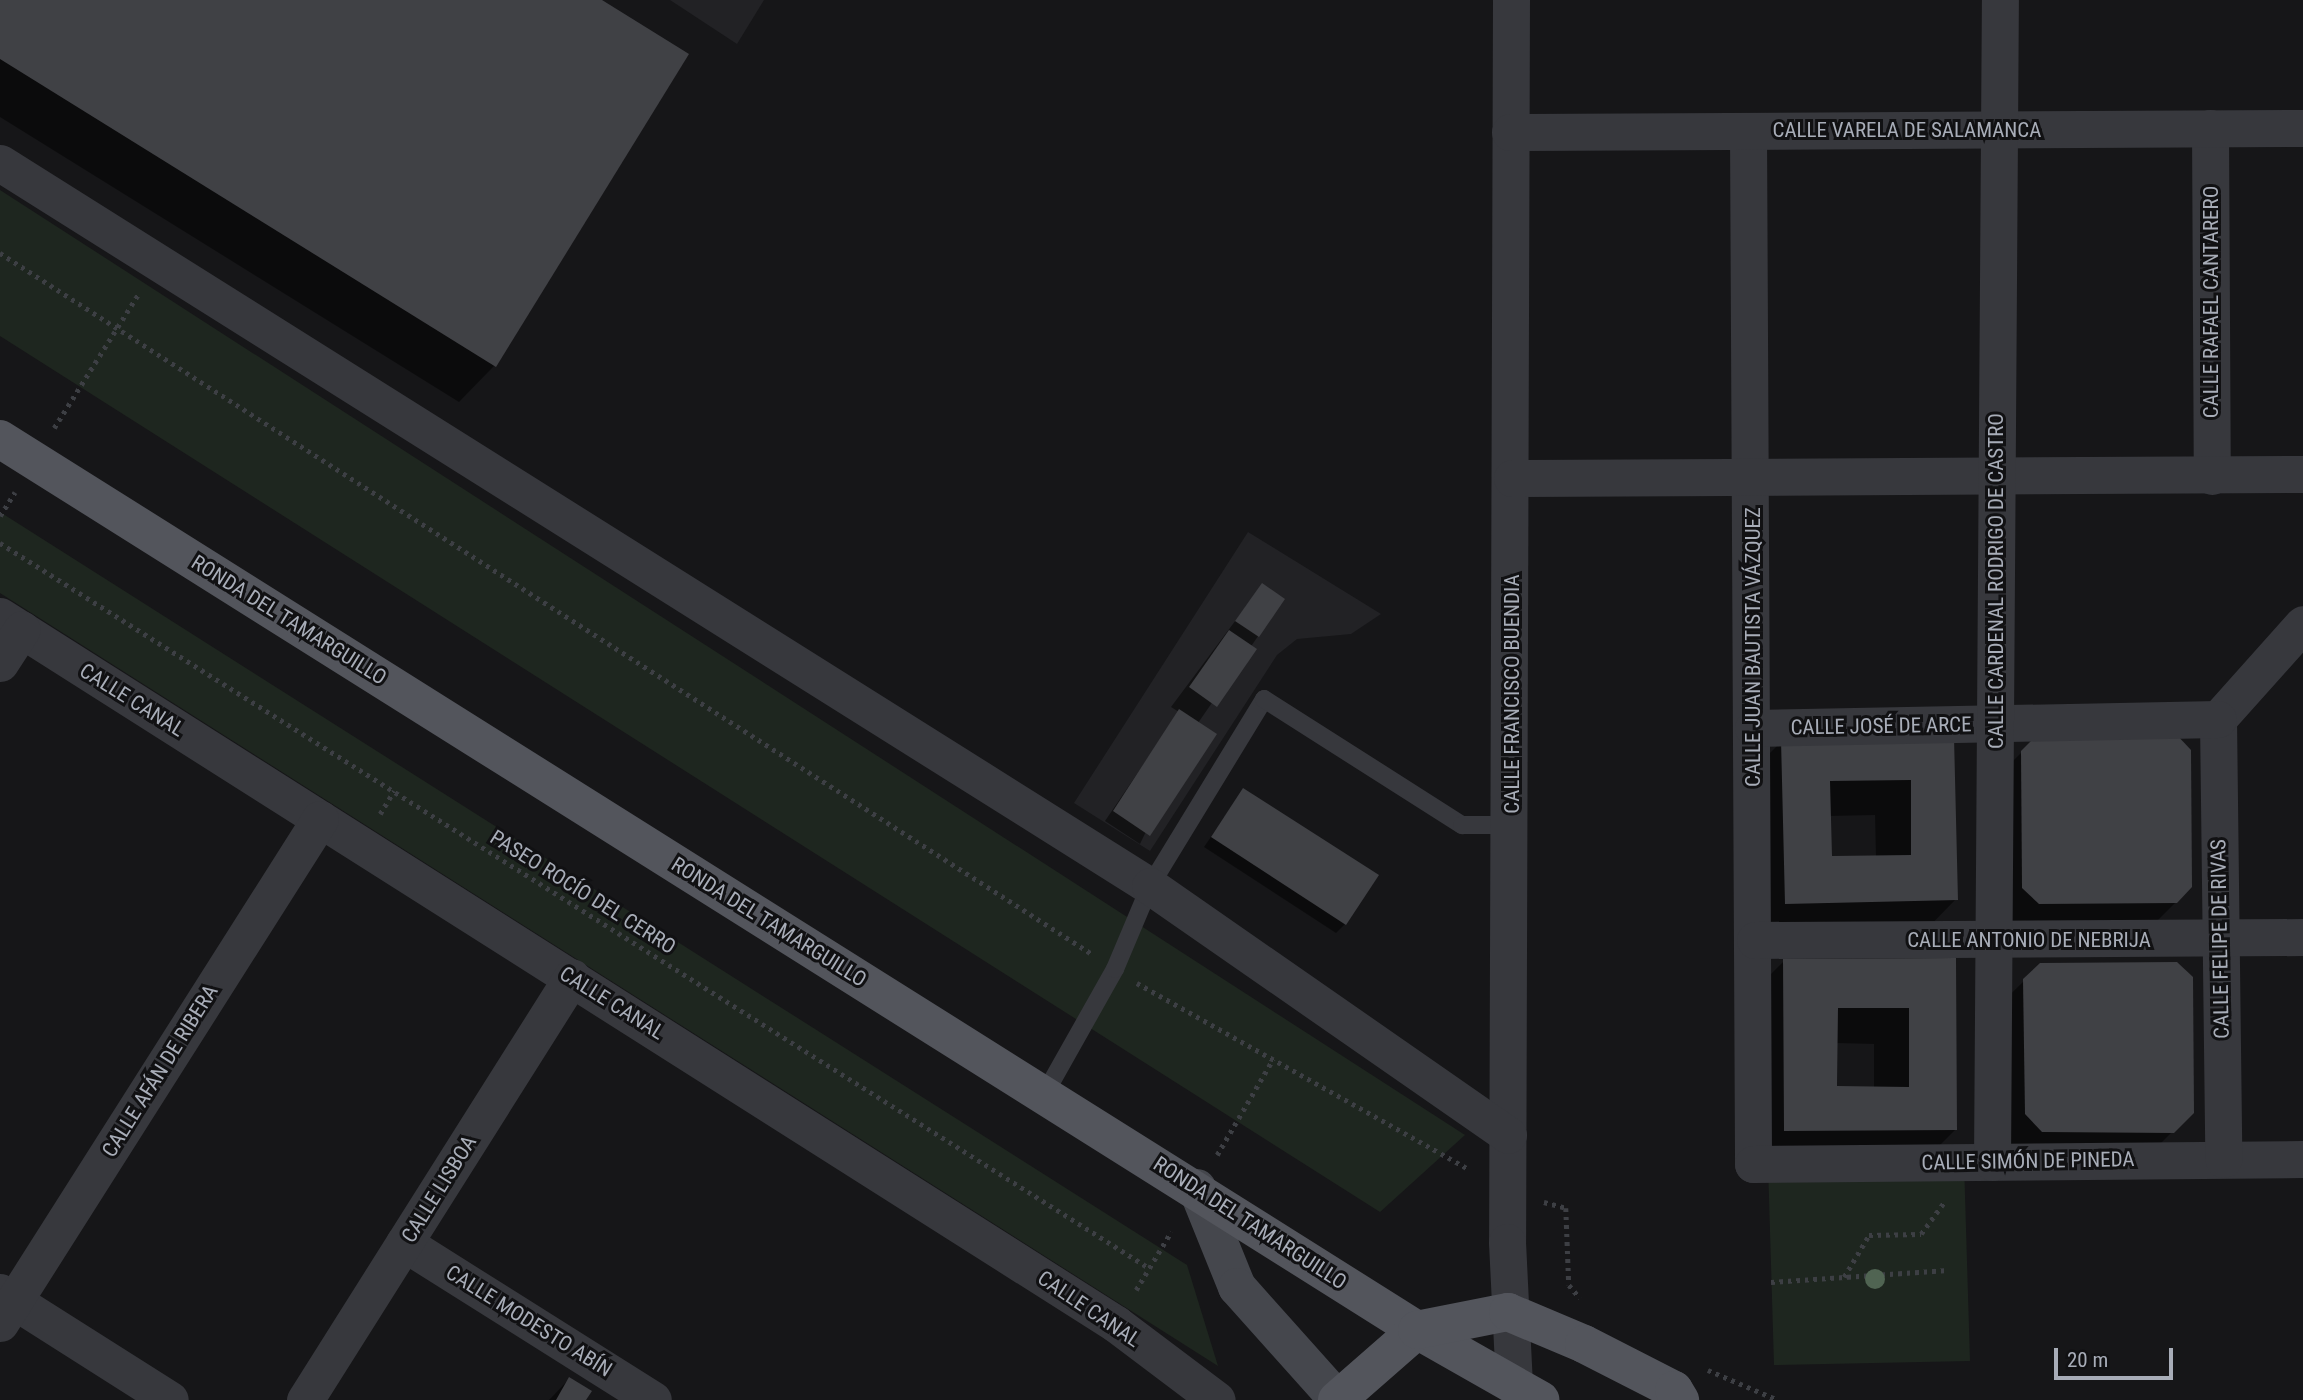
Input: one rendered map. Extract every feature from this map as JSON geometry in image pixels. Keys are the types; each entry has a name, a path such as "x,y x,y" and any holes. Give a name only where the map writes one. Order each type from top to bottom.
{"main road":[{"name":"RONDA DEL TAMARGUILLO","path":"0,439 1044,1096 1197,1188 1417,1331 1527,1394"},
{"path":"1338,1400 1417,1331 1508,1312 1674,1390 1680,1400"}],"street":[{"name":"CALLE FRANCISCO BUENDIA","path":"1511,0 1512,825 1508,1312 1527,1394"},
{"name":"CALLE CARDENAL RODRIGO DE CASTRO","path":"1992,1162 1998,723 1994,480 2000,0"},
{"name":"CALLE RAFAEL CANTARERO","path":"2210,128 2213,476"},
{"name":"CALLE VARELA DE SALAMANCA","path":"1510,132 2303,128"},
{"name":"CALLE JUAN BAUTISTA VÁZQUEZ","path":"1748,131 1755,940 1753,1164"},
{"path":"0,163 1150,886 1508,1135"},
{"path":"1512,478 1752,476 1994,480 2303,474"},
{"path":"0,663 11,622"},
{"name":"CALLE CANAL","path":"11,622 1116,1324 1217,1400"},
{"path":"2218,719 2303,624"},
{"name":"CALLE JOSÉ DE ARCE","path":"1753,728 2218,719"},
{"name":"CALLE FELIPE DE RIVAS","path":"2218,719 2223,1159"},
{"name":"CALLE AFÁN DE RIBERA","path":"5,1305 320,819"},
{"name":"CALLE ANTONIO DE NEBRIJA","path":"1755,940 2220,941 2303,937"},
{"name":"CALLE LISBOA","path":"305,1400 572,977"},
{"name":"CALLE SIMÓN DE PINEDA","path":"1753,1164 2303,1159"},
{"path":"1197,1188 1237,1287 1338,1400"},
{"name":"CALLE MODESTO ABÍN","path":"404,1243 653,1400"},
{"path":"5,1305 170,1400"}],"lane":[{"path":"1044,1096 1115,969 1150,886 1264,699 1462,825 1512,825"}],"path":[{"path":"0,253 1101,960"},
{"path":"0,516 157,264"},
{"name":"PASEO ROCÍO DEL CERRO","path":"0,543 1149,1268"},
{"path":"1128,977 1476,1173"},
{"path":"1844,1277 1869,1235 1922,1234 1948,1197 1947,1162"},
{"path":"1548,1203 1566,1208 1569,1285 1585,1304"},
{"path":"1771,1282 1945,1270"},
{"path":"1703,1367 1778,1400"}],"shaded area":[{"path":"670,0 764,0 737,44"},
{"path":"0,190 1465,1135 1380,1212 0,336"},
{"path":"0,512 1187,1265 1218,1366 0,593"},
{"path":"1248,532 1381,614 1351,634 1297,639 1277,655 1150,851 1074,803"},
{"path":"1964,1162 1970,1361 1774,1365 1768,1164"}],"building":[{"path":"0,0 602,0 689,54 496,367 0,59"},
{"path":"1262,583 1285,599 1259,637 1235,621"},
{"path":"1229,630 1257,649 1217,707 1189,687"},
{"path":"1179,709 1217,734 1150,836 1113,811"},
{"path":"2175,733 2191,750 2192,887 2177,903 2039,904 2022,888 2021,751 2037,735"},
{"path":"1954,737 1958,900 1785,904 1781,740","holes":["1911,780 1911,855 1832,856 1830,781"]},
{"path":"1243,788 1379,875 1346,925 1211,837"},
{"path":"1956,958 1957,1130 1784,1131 1783,959","holes":["1838,1008 1909,1008 1909,1087 1837,1086"]},
{"path":"2177,962 2193,977 2194,1113 2174,1133 2042,1132 2025,1114 2023,979 2040,963"},
{"path":"569,1377 592,1391 586,1400 556,1400"}]}
